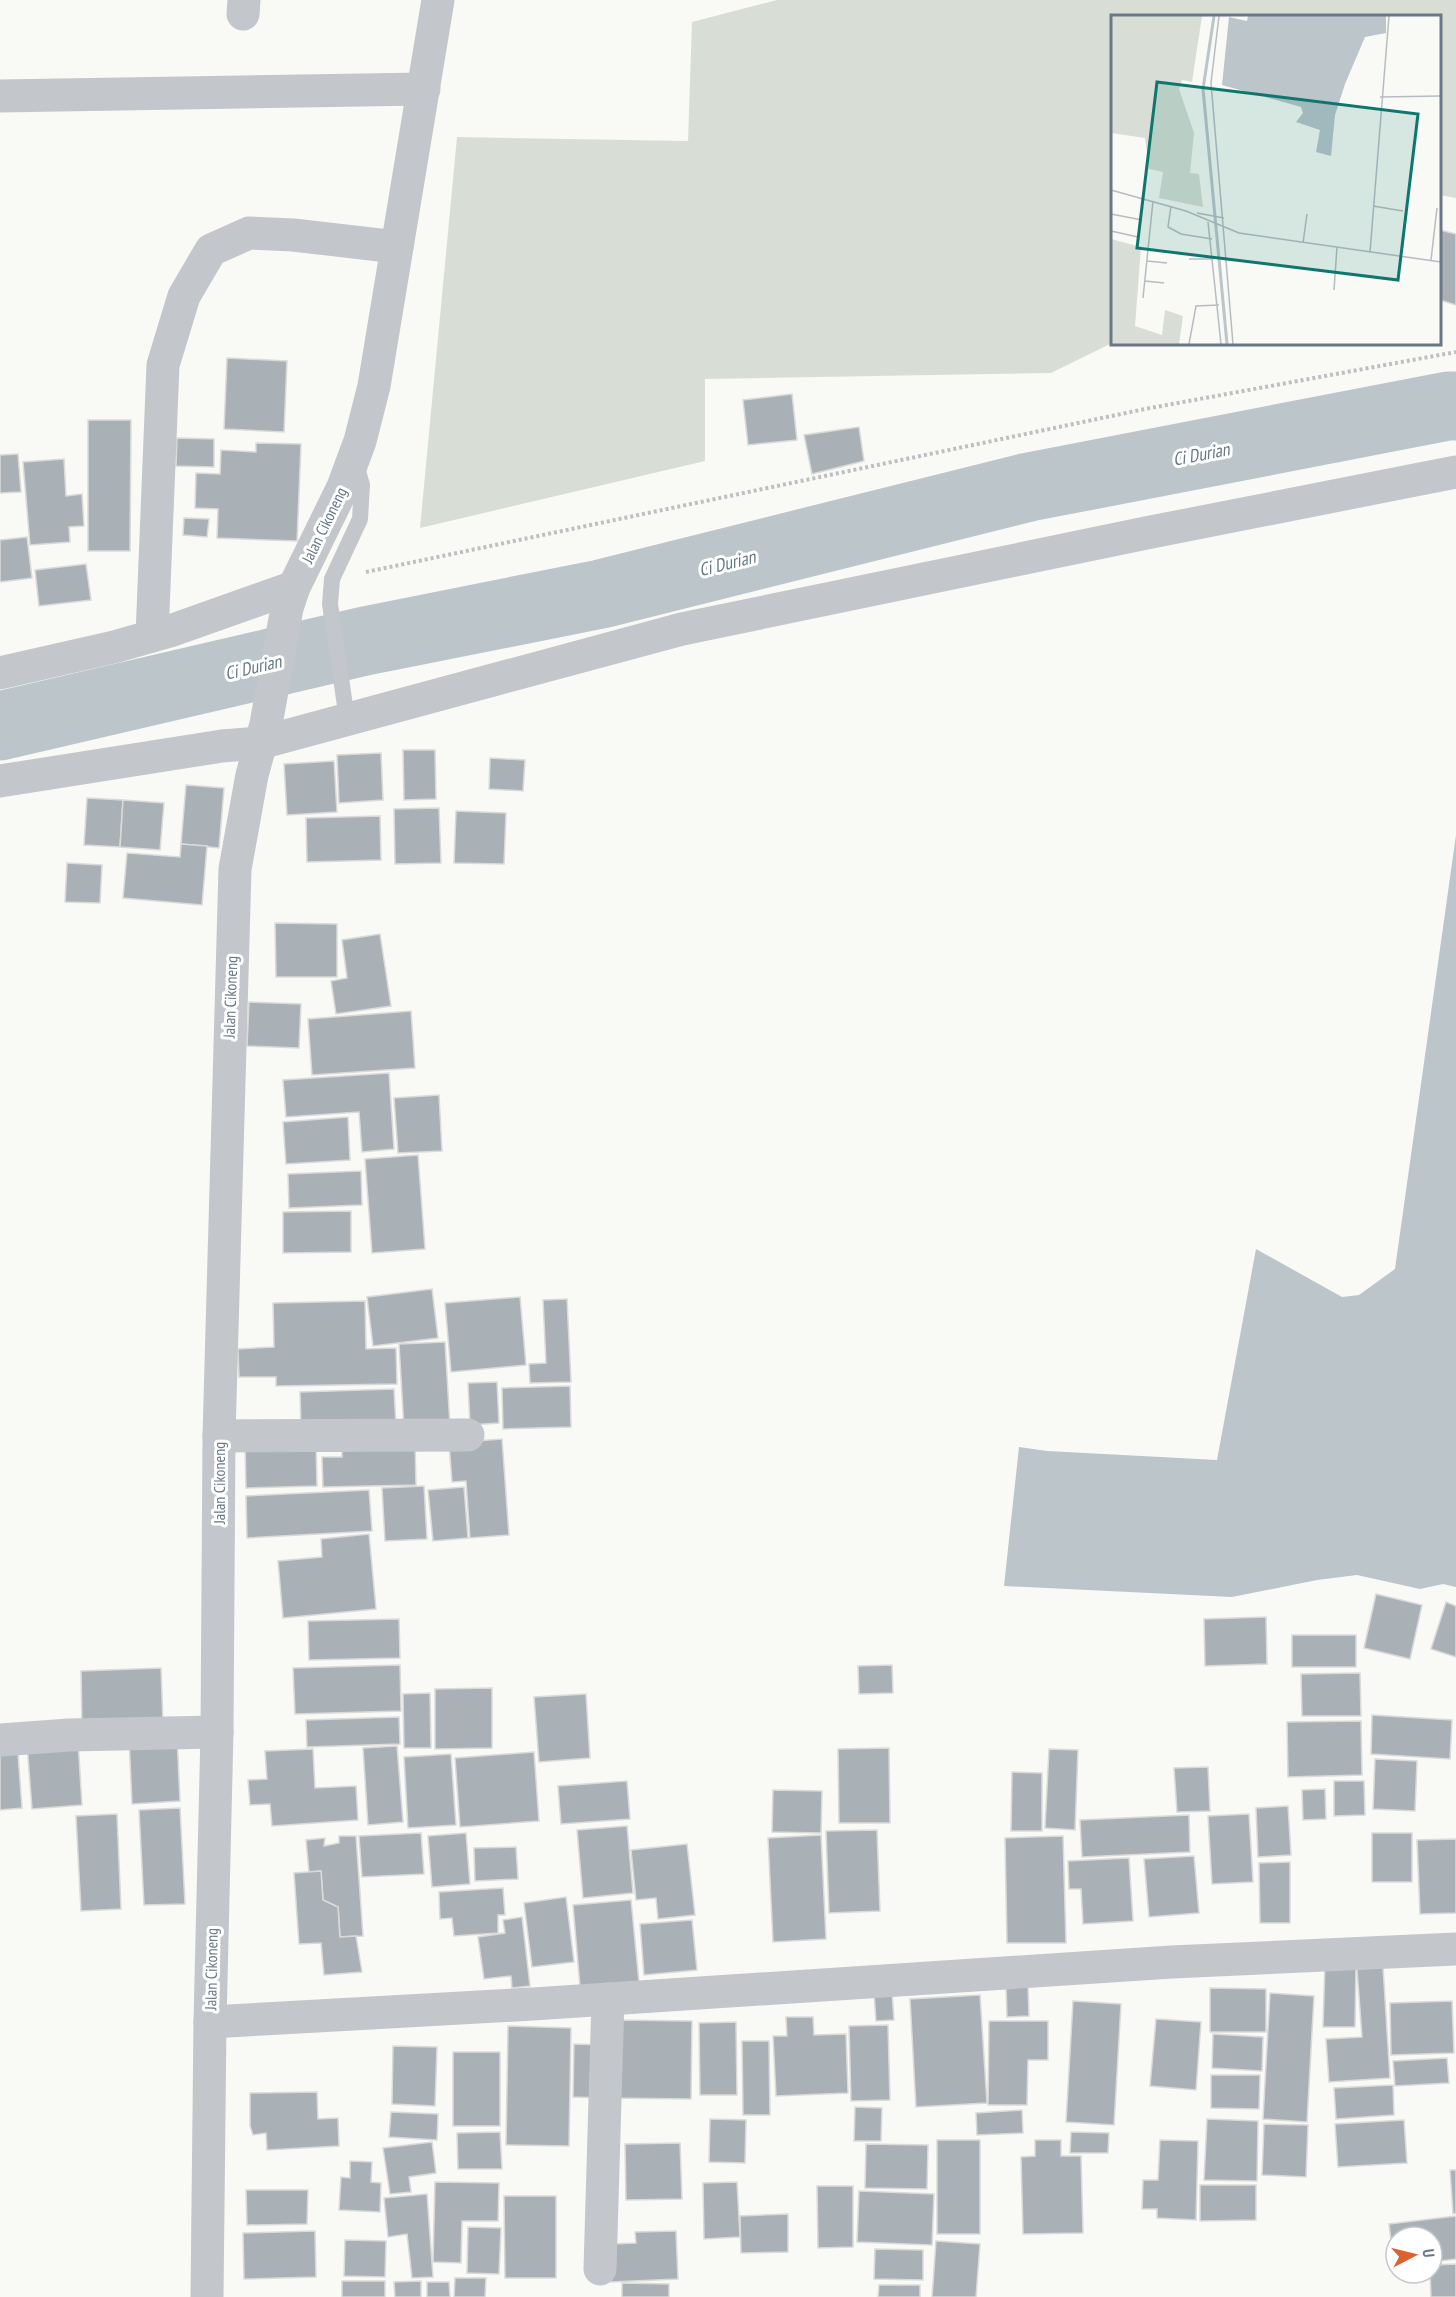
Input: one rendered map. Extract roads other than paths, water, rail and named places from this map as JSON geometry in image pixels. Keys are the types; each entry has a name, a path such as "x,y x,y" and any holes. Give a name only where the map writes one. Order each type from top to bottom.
{"street":[{"name":"Jalan Cikoneng","path":"207,2297 210,2022 217,1732 219,1436 235,869 252,775 263,734 290,598 343,487 354,458 374,386 438,0"},
{"path":"0,96 424,89"},
{"path":"152,636 163,365 184,296 212,250 249,233 292,235 398,247"},
{"path":"0,781 222,746 346,706 682,629 1146,533 1456,472"},
{"path":"0,673 114,647 290,598"},
{"path":"219,1436 468,1435"},
{"path":"0,1740 69,1735 217,1732"},
{"path":"210,2022 608,1999 1172,1962 1456,1949"},
{"path":"600,2269 608,1999"}],"lane":[{"path":"346,706 330,604 332,579 360,519 362,485 354,458"}],"waterway":[{"name":"Ci Durian","path":"0,726 365,641 601,594 1029,487 1456,406"}]}
